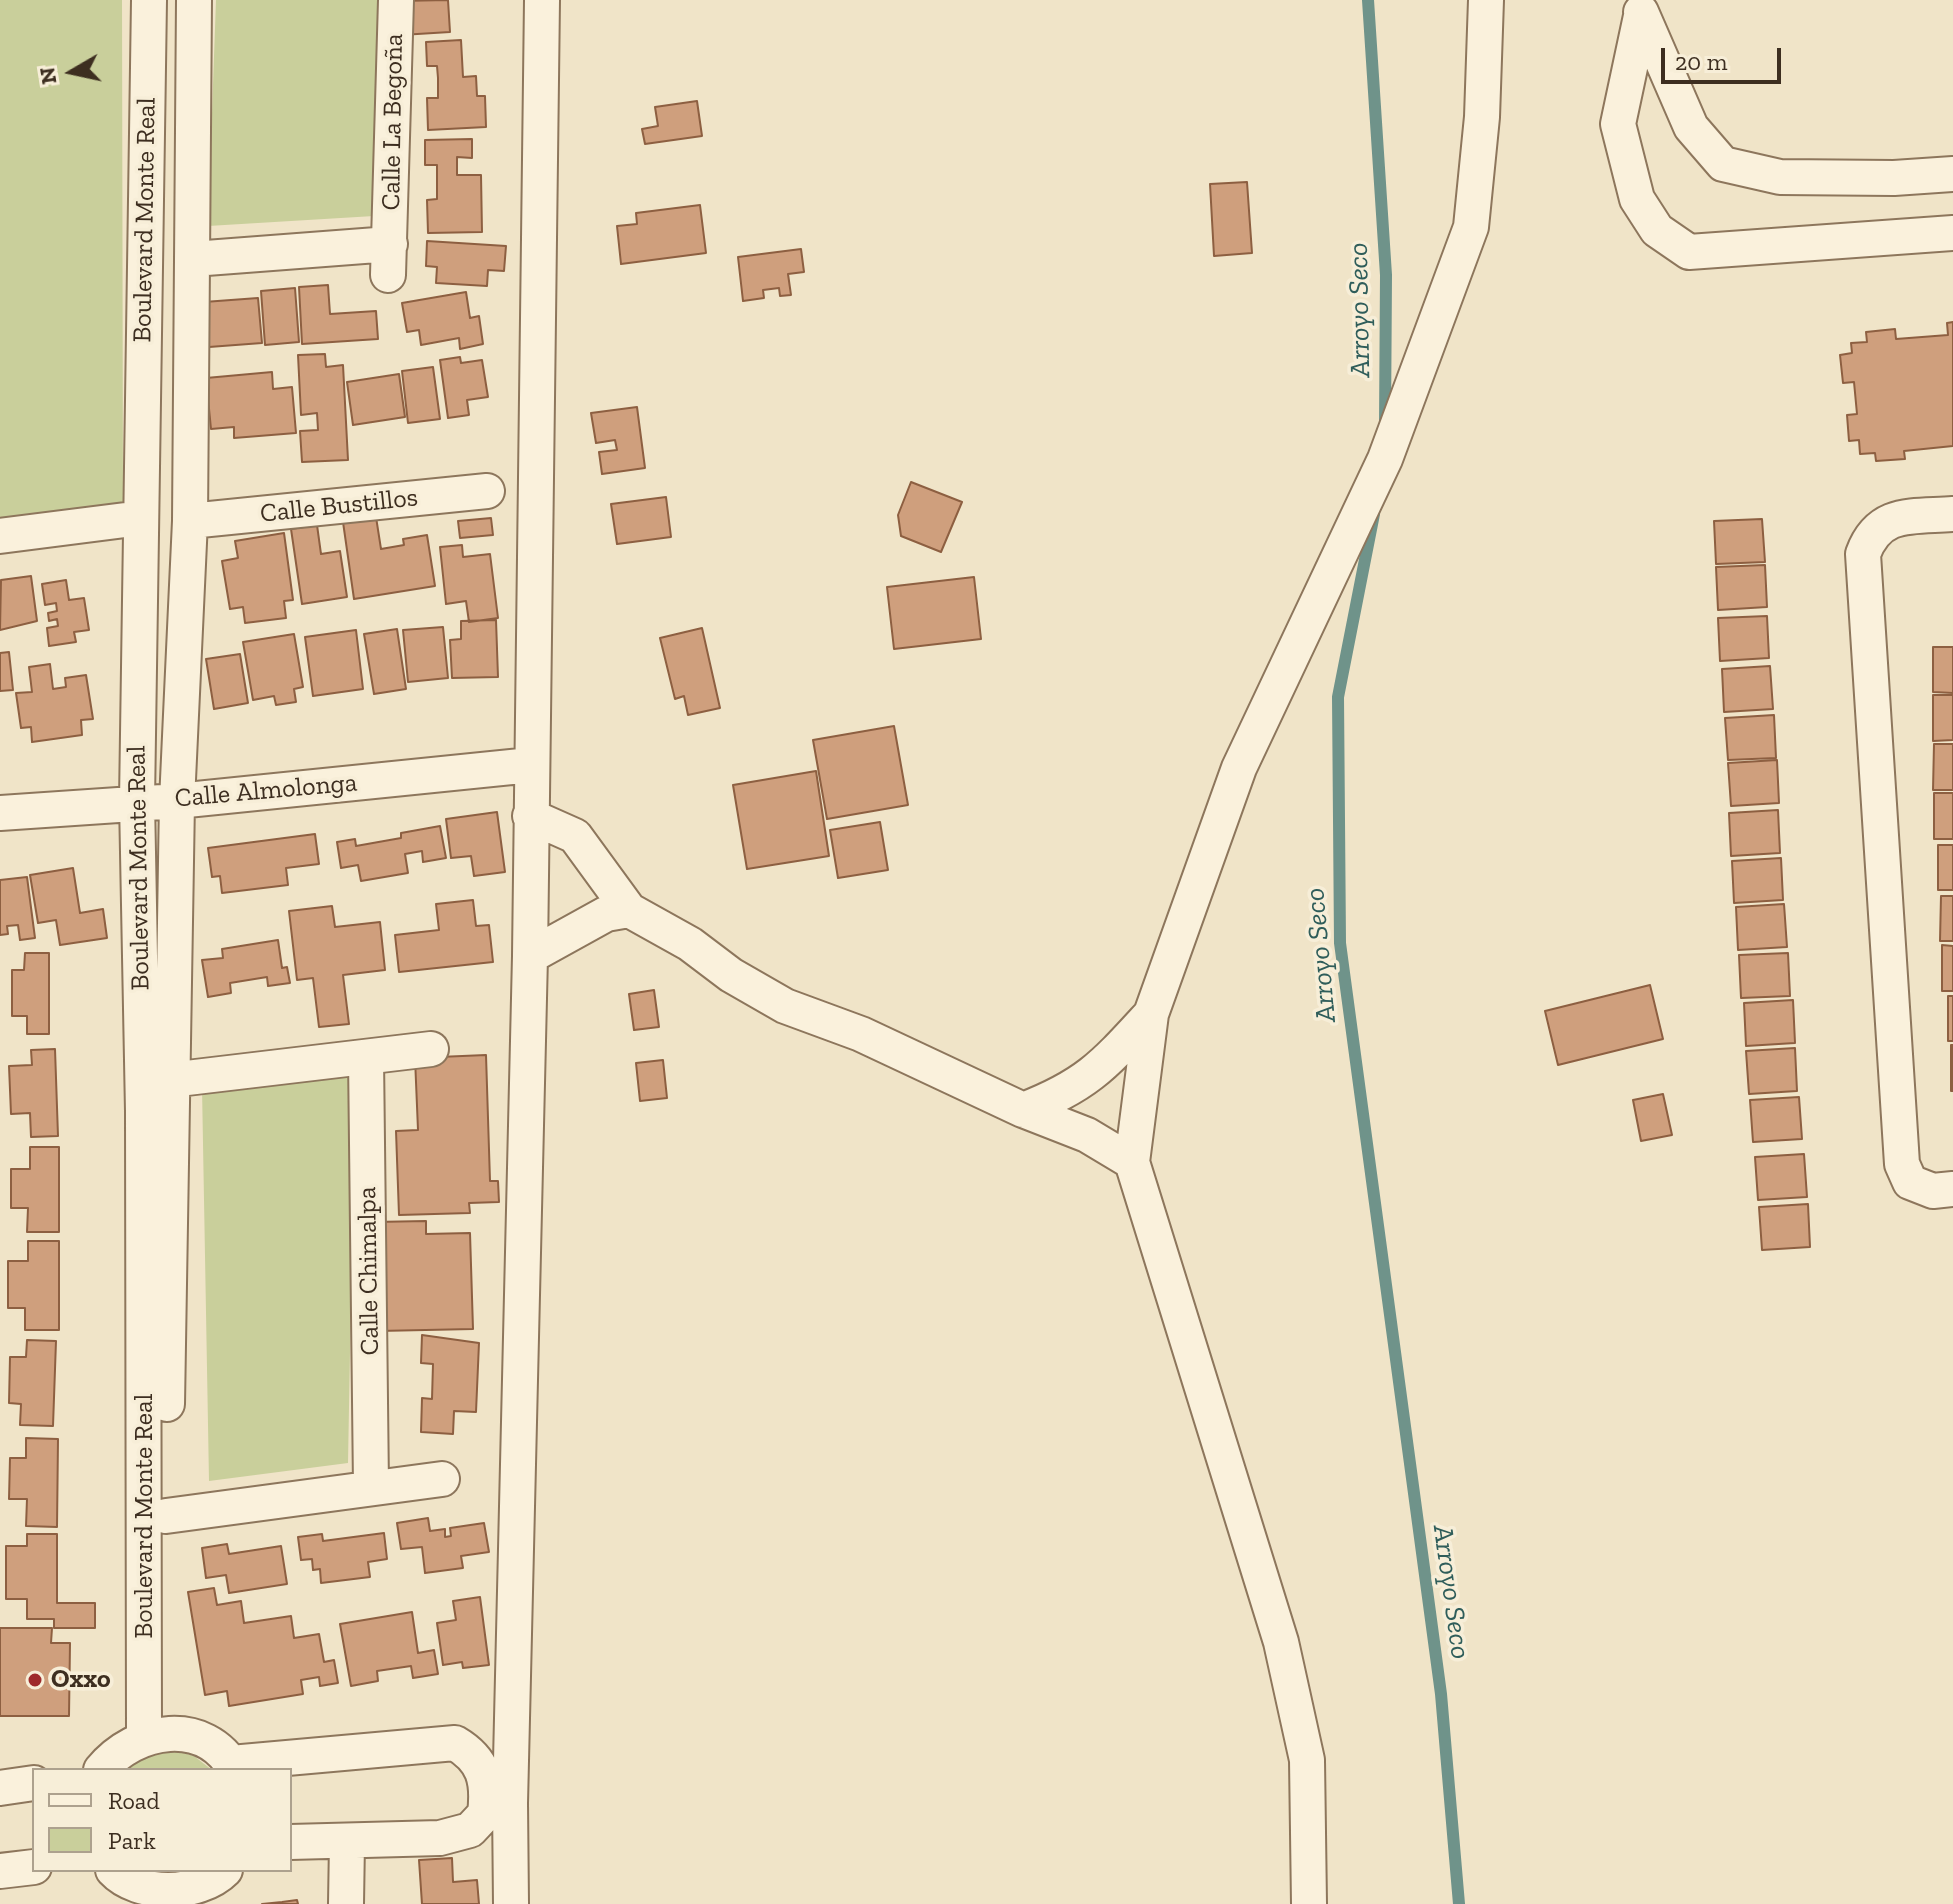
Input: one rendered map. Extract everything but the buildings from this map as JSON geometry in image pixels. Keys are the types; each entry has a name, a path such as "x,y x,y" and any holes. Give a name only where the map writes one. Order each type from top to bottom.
{"street":[{"name":"Boulevard Monte Real","path":"149,0 137,801 154,1734"},
{"name":"Boulevard Monte Real","path":"154,1734 166,1516 170,1080 177,801 190,521 194,0"},
{"name":"Calle La Begoña","path":"193,259 389,259 396,0"},
{"path":"511,1904 498,1799 530,956 542,0"},
{"path":"1309,1904 1307,1760 1281,1642 1132,1162 1151,1014 1239,768 1385,459 1471,227 1482,117 1486,0"},
{"path":"1641,8 1691,127 1723,164 1780,177 1894,178 1953,174"},
{"path":"1641,8 1618,124 1637,199 1657,230 1689,252 1953,233"},
{"name":"Calle Bustillos","path":"190,521 487,491"},
{"path":"1953,514 1885,521 1870,534 1863,554 1902,1164 1910,1182 1933,1191 1953,1189"},
{"path":"0,536 141,518"},
{"name":"Calle Almolonga","path":"0,813 137,801 177,801 531,765"},
{"path":"530,816 575,836 629,910 690,944 731,975 785,1006 861,1034 1023,1110 1087,1135 1132,1162"},
{"path":"530,956 606,914 629,910"},
{"path":"1023,1110 1063,1095 1096,1073 1151,1014"},
{"path":"170,1080 431,1049"},
{"name":"Calle Chimalpa","path":"366,1057 371,1486"},
{"path":"166,1516 371,1486 442,1479"},
{"path":"103,1768 126,1745 154,1734 194,1738 217,1749 233,1766 455,1743 468,1751 481,1766 498,1799"},
{"path":"0,1788 32,1783"},
{"path":"292,1842 440,1838 470,1830 498,1799"},
{"path":"346,1904 347,1842"},
{"path":"0,1871 32,1867"},
{"path":"129,1887 200,1887 222,1872"}],"green space":[{"path":"0,0 122,0 123,505 0,526"},
{"path":"216,0 381,0 374,216 208,226"},
{"path":"355,1072 348,1463 209,1481 202,1087"},
{"path":"174,1750 194,1756 209,1768 126,1768 153,1752"}],"waterway":[{"name":"Arroyo Seco","path":"1368,0 1386,275 1385,425"},
{"name":"Arroyo Seco","path":"1374,514 1338,697 1340,943 1441,1694 1459,1904"}],"place":[{"name":"Oxxo","path":"35,1680"}]}
